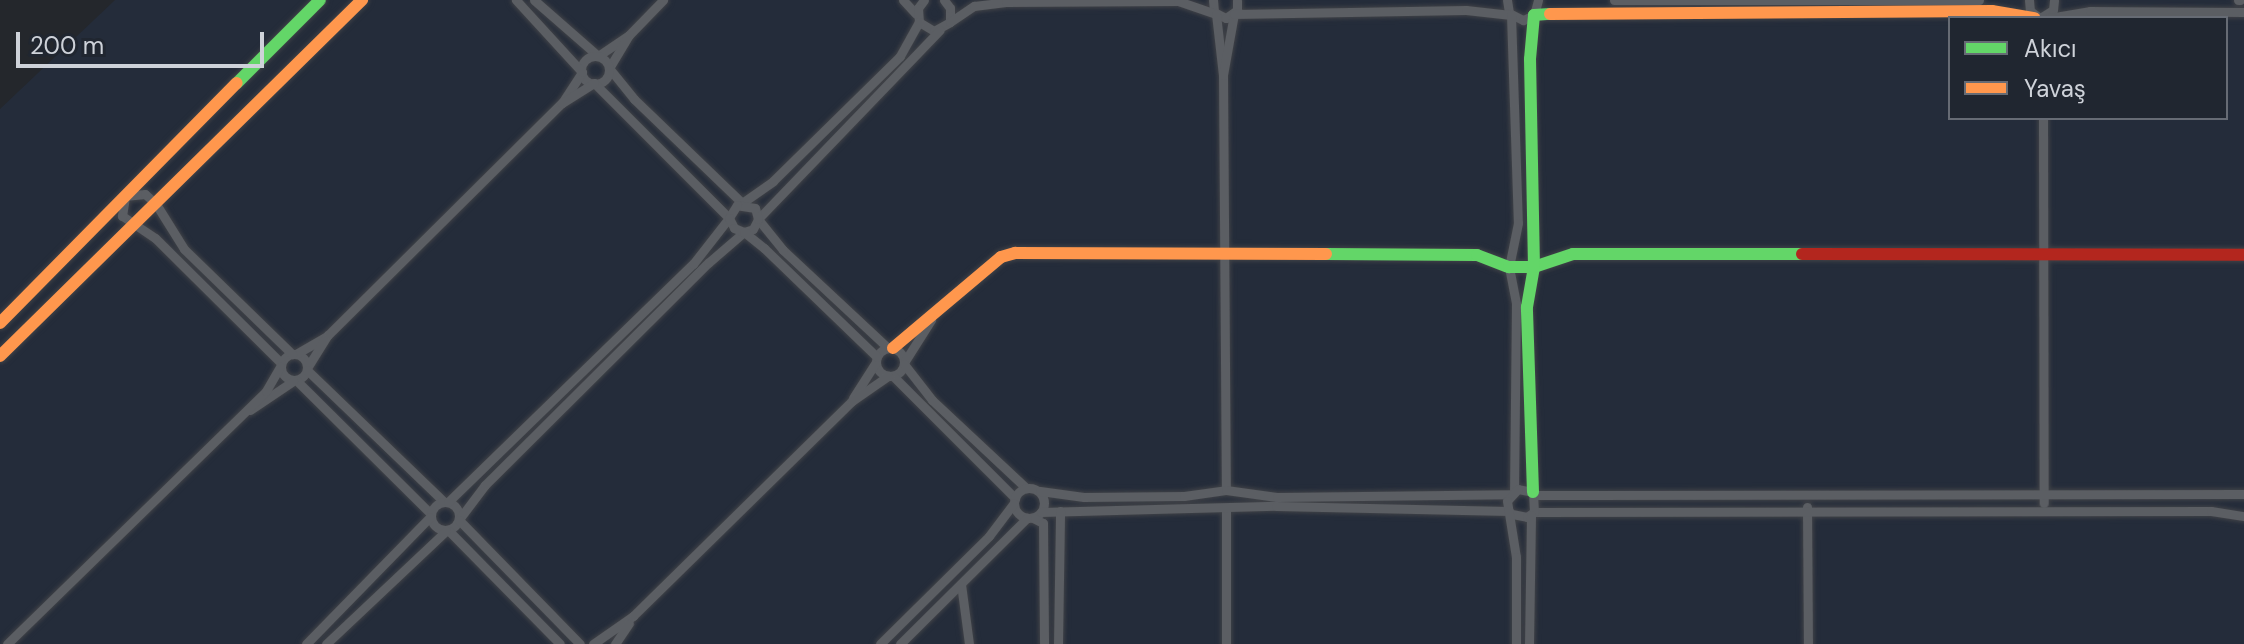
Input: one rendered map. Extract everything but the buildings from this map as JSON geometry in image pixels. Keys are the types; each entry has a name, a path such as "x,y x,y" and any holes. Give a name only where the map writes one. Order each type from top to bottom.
{"street":[{"path":"0,323 320,0"},
{"path":"0,356 362,0"},
{"path":"516,0 582,72 729,218 734,228 744,232 1014,500 1043,523 1044,644"},
{"path":"534,0 598,56 634,99 742,203 755,208 758,219 783,250 891,348 932,400 1026,488 1084,497 1170,497 1226,490 1338,502 1533,513 2044,510 2211,511 2244,516"},
{"path":"243,413 307,369 328,335 562,103 587,59 598,56 629,35 663,0"},
{"path":"903,0 927,30 940,30"},
{"path":"689,275 742,203 773,181 900,56 924,0"},
{"path":"944,0 950,8 950,22"},
{"path":"1213,0 1223,75 1226,490"},
{"path":"1223,75 1237,0"},
{"path":"1507,0 1511,15 1518,223 1509,267 1516,304 1511,512 1516,639 1529,639 1534,494 1527,307 1534,267 1530,74 1538,0"},
{"path":"1614,0 1715,6"},
{"path":"1921,6 1979,0"},
{"path":"2029,0 2033,16"},
{"path":"2050,16 2054,0"},
{"path":"2166,0 2166,12"},
{"path":"306,644 430,516 560,403 689,275 758,219 940,30 974,6 1006,2 1178,1 1216,14 1466,10 1511,15 1523,20 1534,15 1715,6 1921,6 2033,16 2244,12"},
{"path":"562,103 594,83 605,80 629,35"},
{"path":"2043,120 2044,510"},
{"path":"125,196 145,194 156,204 184,249 446,502 580,644"},
{"path":"125,196 122,216 155,238 430,516 435,527 447,531 560,644"},
{"path":"852,401 876,360 933,318 1001,257 1015,253 1477,255 1509,267 1534,267 1573,254 2244,255"},
{"path":"593,644 633,616 852,401 904,363 933,318"},
{"path":"7,644 243,413 281,365 328,335"},
{"path":"326,644 459,519 560,403"},
{"path":"496,459 504,467"},
{"path":"880,644 989,536 1026,488"},
{"path":"900,644 1045,504 1040,491"},
{"path":"1034,516 1060,511 1226,509 1512,493 1636,497 2244,494"},
{"path":"1807,496 1808,644"},
{"path":"1636,497 1636,510"},
{"path":"1226,509 1226,644"},
{"path":"1058,644 1060,511"},
{"path":"961,584 969,644"},
{"path":"615,644 633,616"}],"shaded area":[{"path":"115,0 2244,0 2244,644 0,644 0,109"}],"traffic: fast":[{"path":"237,83 320,0"},
{"path":"1533,492 1527,307 1534,267 1530,59 1534,15 1550,14"},
{"path":"1326,254 1477,255 1509,267 1534,267 1573,254 1802,254"}],"traffic: slow":[{"path":"0,356 362,0"},
{"path":"1550,14 1992,11 2022,16"},
{"path":"0,323 237,83"},
{"path":"893,348 1001,257 1015,253 1326,254"}],"traffic: jam":[{"path":"1802,254 2244,255"}]}
